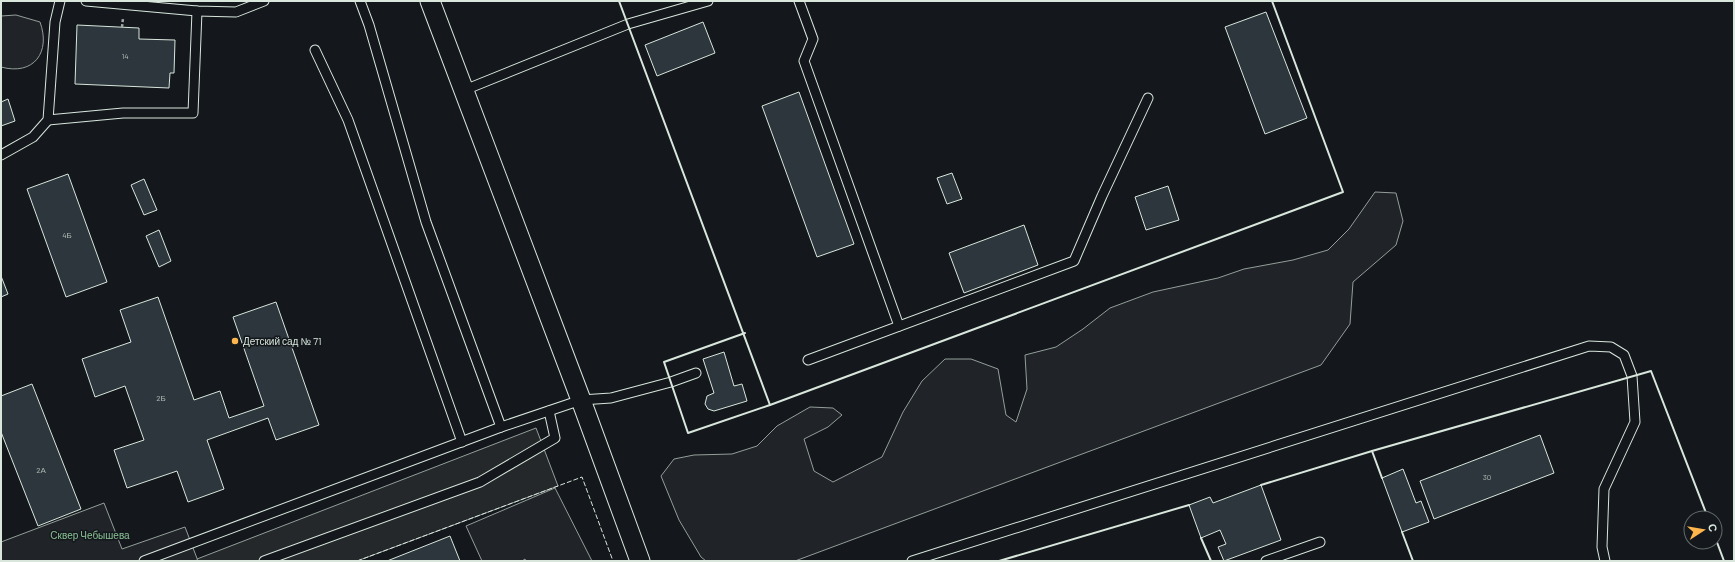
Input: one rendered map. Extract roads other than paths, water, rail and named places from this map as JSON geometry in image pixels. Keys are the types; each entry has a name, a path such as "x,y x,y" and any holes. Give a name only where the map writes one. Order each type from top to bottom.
{"street":[{"path":"430,1 462,91 581,400 640,561"}],"lane":[{"path":"1,155 33,137 48,120 55,22 60,1"},
{"path":"86,1 197,11 236,12 264,1"},
{"path":"360,1 426,222 501,427"},
{"path":"462,91 628,24 708,1"},
{"path":"799,1 813,39 804,61 899,326"},
{"path":"48,120 123,113 193,113 197,11"},
{"path":"315,50 348,120 462,442"},
{"path":"808,360 1074,261 1102,196 1148,98"},
{"path":"912,561 1589,346 1611,347 1624,355 1632,376 1635,422 1604,489 1602,547 1605,561"},
{"path":"144,561 549,410 581,400 611,398 671,382 696,373"},
{"path":"264,561 480,482 555,438 549,410"},
{"path":"1266,561 1320,542"}],"place":[{"name":"Детский сад № 71","path":"235,341"}],"park label":[{"name":"Сквер Чебышева","path":"90,535"}]}
